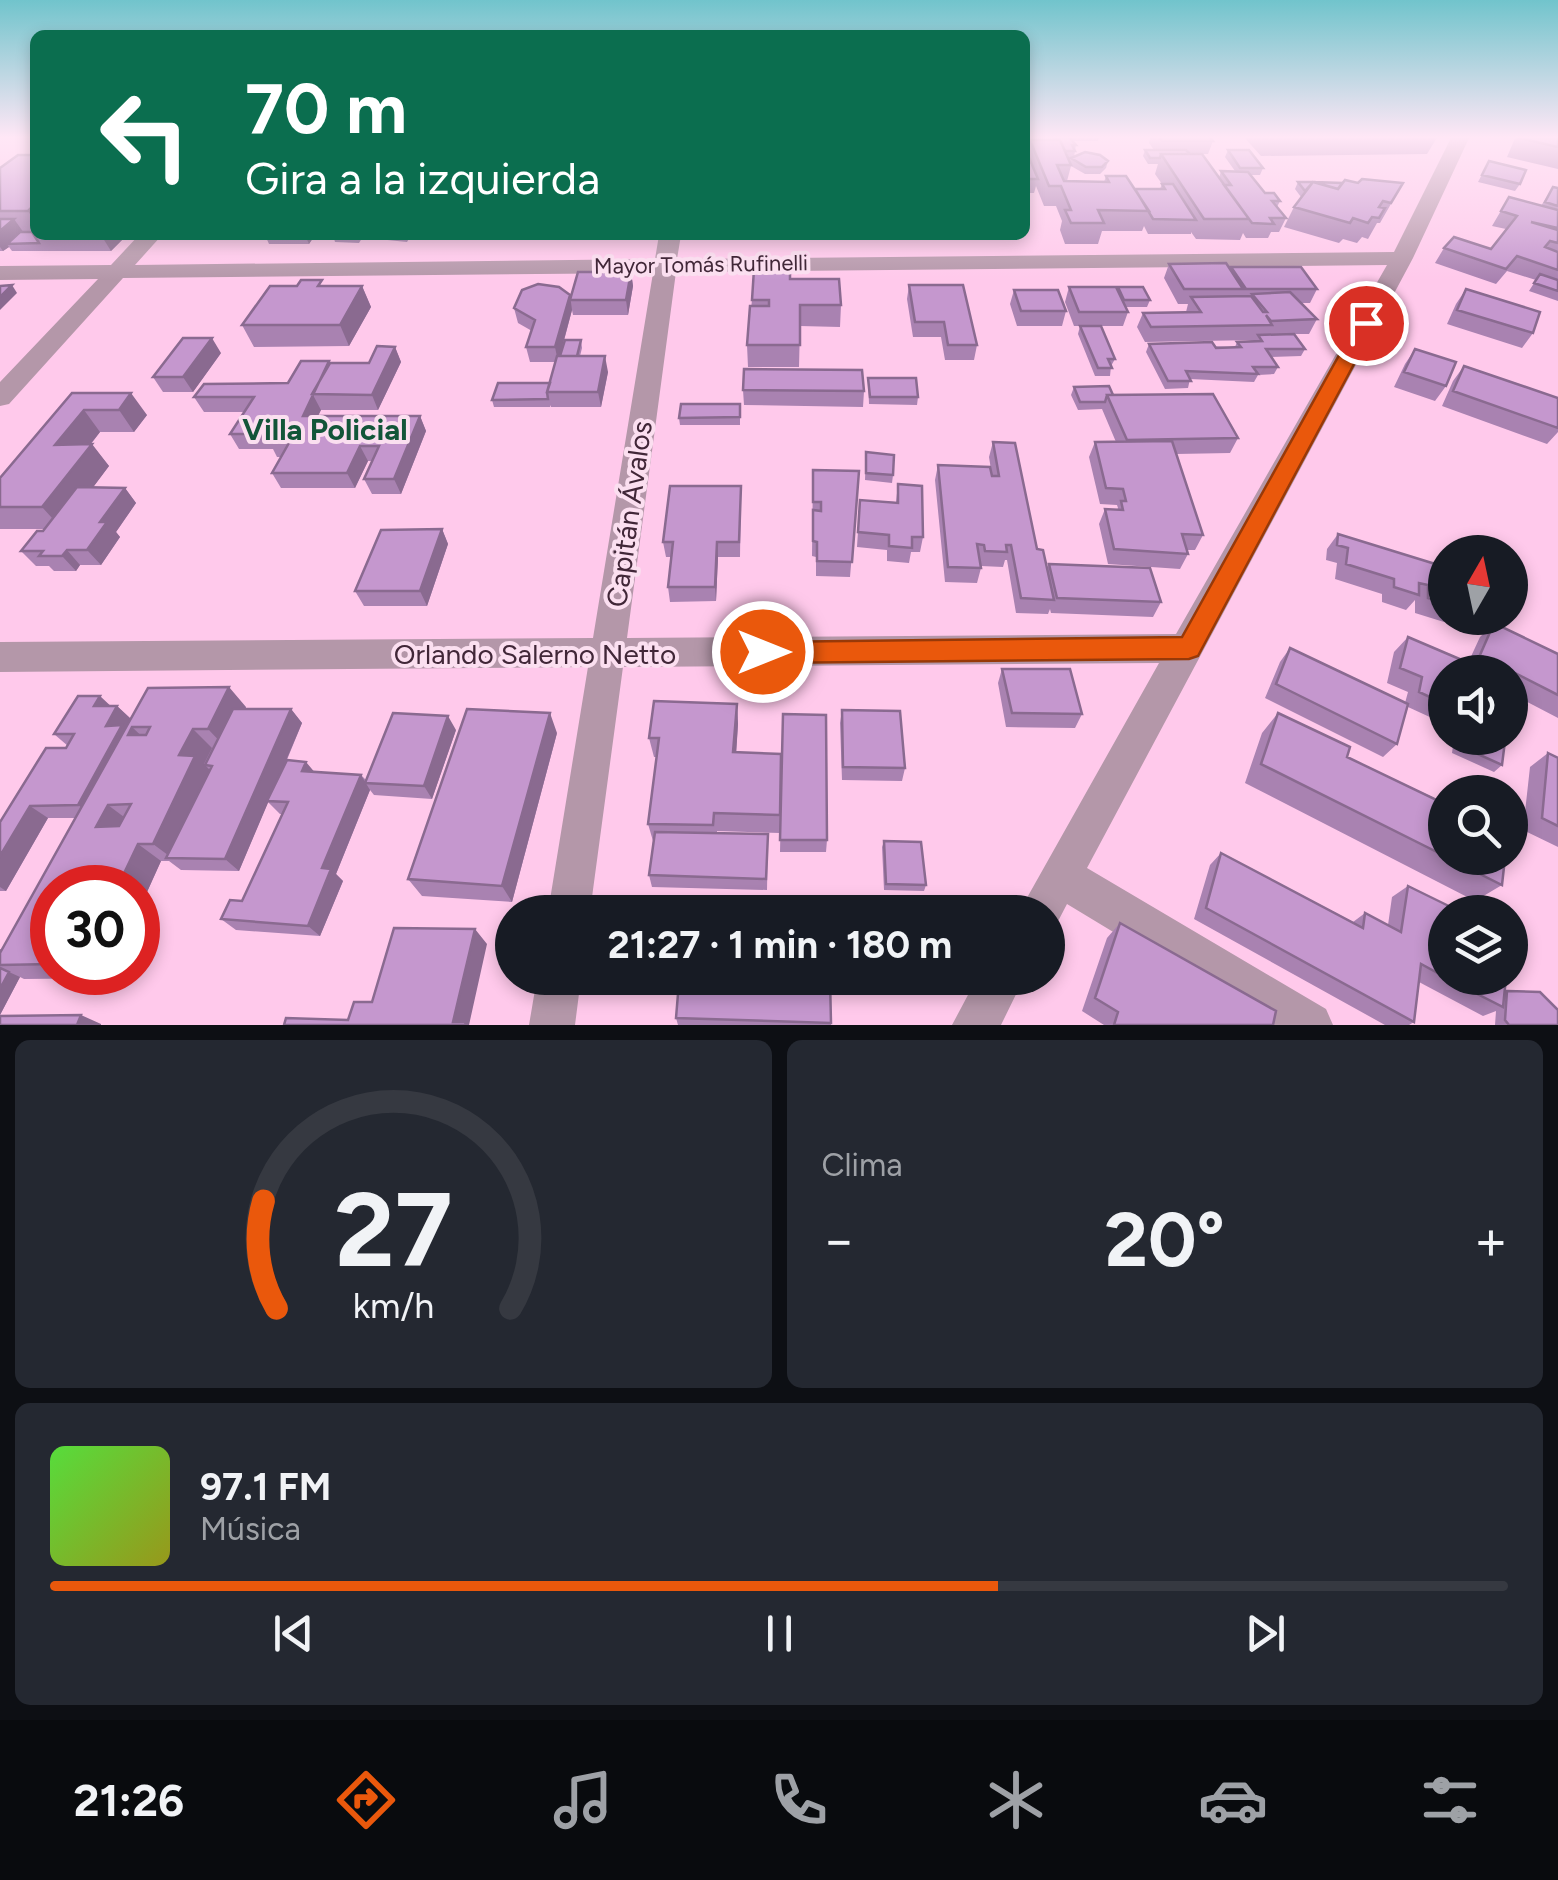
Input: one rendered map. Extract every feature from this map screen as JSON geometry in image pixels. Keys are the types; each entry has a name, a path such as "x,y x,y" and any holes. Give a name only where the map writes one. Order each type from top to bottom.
{"street":[{"path":"1310,1025 1050,894 1189,648 1402,258 1438,184"},
{"path":"0,398 145,240"},
{"name":"Mayor Tomás Rufinelli","path":"0,273 116,272 668,249 1402,258"},
{"name":"Capitán Ávalos","path":"572,895 668,249"},
{"name":"Orlando Salerno Netto","path":"0,657 1189,648"},
{"path":"552,1025 557,995"},
{"path":"975,1025 992,995"}],"building":[{"path":"0,184 30,184 28,211 0,211"},
{"path":"1131,184 1149,211 1098,210 1104,223 1071,223 1065,210 1071,210 1061,186 1049,186"},
{"path":"1162,184 1173,184 1196,220 1153,219 1135,189 1165,189"},
{"path":"1181,184 1224,184 1249,219 1204,219"},
{"path":"1258,184 1265,193 1274,193 1280,201 1272,201 1286,218 1270,218 1274,224 1252,223 1224,185"},
{"path":"1312,184 1338,189 1342,184 1402,184 1391,203 1383,201 1379,207 1385,208 1379,218 1372,217 1368,223 1353,218 1350,223 1294,207"},
{"path":"1553,187 1558,188 1558,206 1545,202"},
{"path":"1509,197 1558,210 1558,228 1531,222 1558,230 1558,243 1550,241 1545,247 1558,252 1558,270 1517,256 1506,269 1444,248 1454,237 1491,249 1517,216 1501,211"},
{"path":"0,219 14,219 0,231"},
{"path":"20,232 30,232 30,240 39,243 7,244"},
{"path":"1226,263 1243,289 1184,289 1169,264"},
{"path":"1231,267 1301,267 1317,289 1246,289"},
{"path":"754,269 790,269 790,279 839,279 841,305 800,305 800,345 747,345 750,306 769,306 769,300 752,300"},
{"path":"578,272 631,272 626,300 570,300"},
{"path":"1540,274 1558,280 1558,291 1534,283"},
{"path":"301,280 322,280 318,286 362,286 340,325 242,325 270,286 297,286"},
{"path":"538,284 559,287 570,295 555,347 526,347 535,320 514,308 522,290"},
{"path":"12,285 0,297 0,286"},
{"path":"909,285 963,285 977,345 948,345 944,322 915,322"},
{"path":"1069,287 1116,287 1128,312 1079,312"},
{"path":"1118,287 1143,287 1150,300 1124,300"},
{"path":"1466,289 1540,312 1533,333 1457,310"},
{"path":"1014,290 1058,290 1066,311 1021,311"},
{"path":"1290,292 1317,319 1271,321 1266,315 1272,325 1151,327 1143,313 1201,312 1191,297 1251,296 1267,312 1252,294"},
{"path":"1080,326 1101,326 1115,359 1108,359 1112,368 1098,368"},
{"path":"1294,334 1305,349 1266,349 1278,367 1253,367 1258,374 1186,371 1191,381 1168,381 1149,344 1212,342 1216,348 1241,347 1237,342 1262,341 1258,335"},
{"path":"183,338 212,338 183,377 153,377"},
{"path":"565,340 581,340 577,356 560,356"},
{"path":"377,346 395,347 372,395 312,394 330,363 369,363"},
{"path":"1415,349 1456,362 1446,386 1404,372"},
{"path":"557,356 605,356 598,392 547,392"},
{"path":"301,361 329,361 303,416 420,416 394,479 364,479 379,446 360,446 347,473 272,473 290,441 268,441 273,434 230,434 254,397 194,397 204,384 288,383"},
{"path":"1464,366 1558,398 1558,428 1453,391"},
{"path":"744,369 862,370 864,391 743,390"},
{"path":"868,378 916,378 918,397 870,397"},
{"path":"498,383 550,383 548,399 492,400"},
{"path":"1109,386 1113,395 1107,395 1105,402 1080,402 1074,387"},
{"path":"72,393 131,393 119,410 84,410 55,445 92,444 42,507 0,507 0,478"},
{"path":"1213,394 1238,438 1127,440 1107,395"},
{"path":"681,404 740,404 740,417 679,418"},
{"path":"1172,441 1203,535 1182,534 1188,554 1114,549 1105,509 1123,510 1121,501 1126,501 1123,489 1106,488 1095,442"},
{"path":"993,442 1015,443 1037,549 1043,550 1054,600 1021,598 1011,545 1006,545 1007,552 985,551 984,545 977,544 981,568 948,567 938,465 990,467 992,476 999,476"},
{"path":"866,452 894,455 893,475 866,473"},
{"path":"813,470 859,471 852,562 817,561 813,510 821,511 821,502 813,502"},
{"path":"898,484 922,486 923,537 912,537 912,548 889,546 889,535 858,532 860,500 898,503"},
{"path":"670,486 741,486 739,542 717,542 715,587 668,587 673,542 663,542"},
{"path":"77,487 125,488 100,522 107,522 87,550 67,550 62,556 21,551 37,531 43,531"},
{"path":"442,529 420,591 355,591 381,530"},
{"path":"1338,534 1428,562 1428,585 1419,583 1419,595 1394,587 1394,579 1346,564 1348,548 1337,545"},
{"path":"1049,564 1150,568 1161,602 1057,598"},
{"path":"1489,635 1519,635 1558,654 1558,695 1528,680 1528,655 1480,655"},
{"path":"1408,637 1450,655 1428,655 1428,696 1419,692 1422,677 1400,668"},
{"path":"1290,648 1408,704 1397,744 1276,684"},
{"path":"1002,669 1070,669 1082,714 1012,713"},
{"path":"229,687 208,729 193,729 179,755 195,756 153,844 138,844 128,865 49,865 148,688","holes":["132,727 150,727 146,735 128,735","131,804 119,826 96,827 108,805"]},
{"path":"78,696 100,696 94,706 117,706 106,726 122,725 78,805 30,806 0,856 0,822 46,748 66,748 74,734 54,734"},
{"path":"654,701 737,704 733,752 781,754 780,815 714,813 713,825 648,824 659,738 649,738"},
{"path":"233,709 291,709 225,859 166,858 212,766 205,765"},
{"path":"467,709 550,713 502,886 408,879"},
{"path":"842,710 900,711 905,768 843,767"},
{"path":"393,713 448,716 424,786 365,783"},
{"path":"1278,713 1350,747 1347,757 1428,796 1428,848 1261,764"},
{"path":"783,714 826,715 827,840 780,840"},
{"path":"1548,753 1558,758 1558,826 1542,818"},
{"path":"1480,755 1503,755 1502,765"},
{"path":"287,760 306,762 302,771 361,775 322,868 331,869 308,926 221,919 230,900 242,901 288,802 267,801"},
{"path":"655,832 768,834 766,879 649,875"},
{"path":"884,841 921,842 926,885 886,884"},
{"path":"1221,853 1363,928 1365,913 1401,932 1408,886 1428,896 1428,968 1421,964 1414,1022 1206,908"},
{"path":"1482,875 1503,875 1502,885"},
{"path":"30,899 30,964 0,965 0,953"},
{"path":"1120,923 1276,1011 1273,1025 1114,1025 1118,1012 1095,998"},
{"path":"394,928 475,929 453,1022 466,1022 465,1025 284,1025 286,1018 348,1020 354,1002 372,1002"},
{"path":"0,968 9,972 0,989"},
{"path":"1540,992 1558,1010 1558,1025 1509,1025 1505,1020 1507,995"},
{"path":"678,995 830,995 831,1023 676,1018"},
{"path":"1479,995 1504,995 1503,1007"},
{"path":"81,1015 77,1025 0,1025 0,1016"}],"district":[{"name":"Villa Policial","path":"325,430"}],"route":[{"path":"763,652 1189,648 1366,323"}]}
